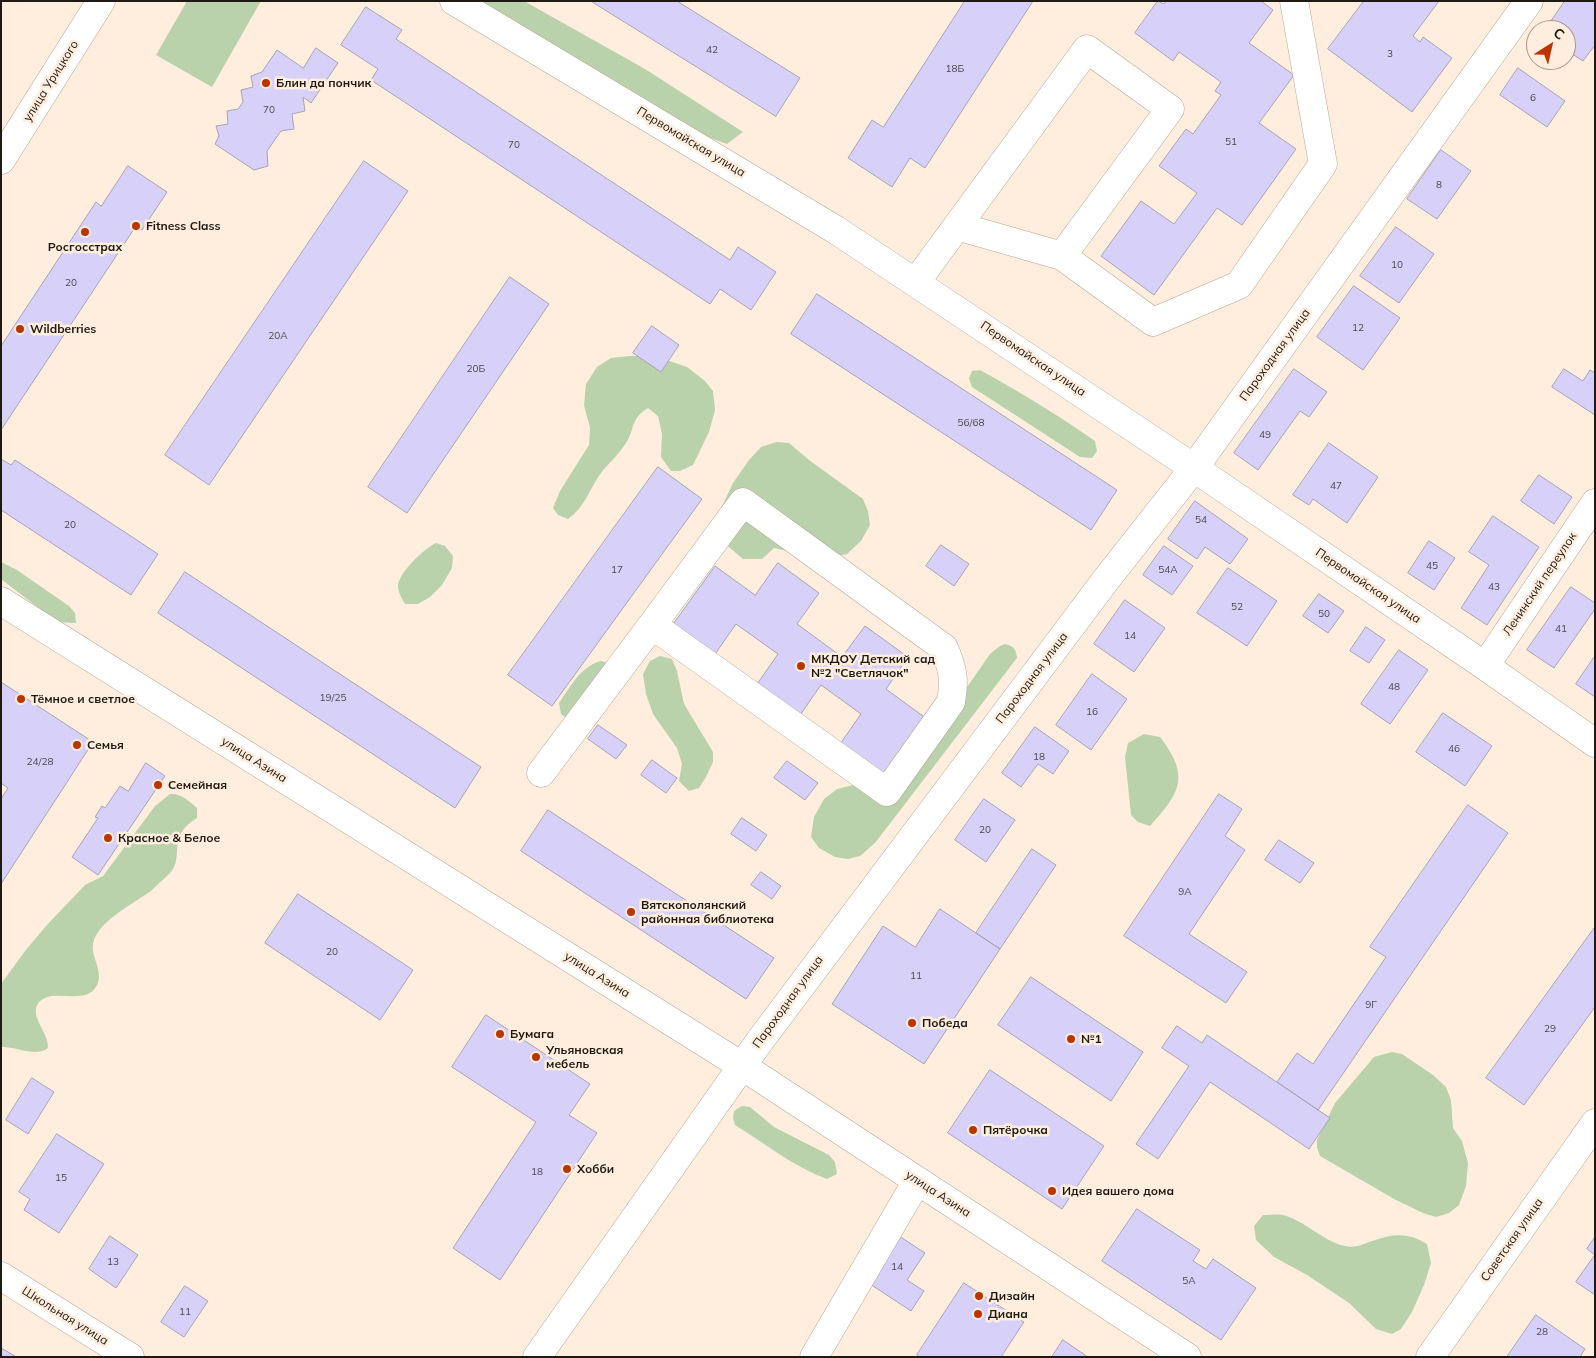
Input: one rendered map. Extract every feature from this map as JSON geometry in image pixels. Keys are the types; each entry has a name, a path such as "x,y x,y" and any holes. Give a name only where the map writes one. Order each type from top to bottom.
{"street":[{"name":"улица Урицкого","path":"1,160 101,1"},
{"name":"Первомайская улица","path":"454,1 795,204 916,282 1194,468 1595,742"},
{"path":"957,226 1062,256 1152,322 1238,285 1323,164 1294,1"},
{"name":"Пароходная улица","path":"537,1357 742,1066 1105,581 1194,468 1529,1"},
{"path":"916,282 1087,48 1170,109 1062,256"},
{"path":"541,773 743,502 944,648 952,667 954,685 951,702 887,792 652,625"},
{"name":"Ленинский переулок","path":"1485,666 1595,502"},
{"name":"улица Азина","path":"1,601 742,1066 1187,1357"},
{"name":"Советская улица","path":"1430,1357 1595,1123"},
{"path":"814,1357 917,1181"},
{"name":"Школьная улица","path":"1,1276 130,1357"}],"green space":[{"path":"187,1 261,1 212,87 156,55"},
{"path":"466,1 524,1 645,69 743,132 727,144 683,128"},
{"path":"655,356 687,367 705,381 713,391 715,410 709,432 693,465 680,471 671,471 661,457 662,434 658,416 648,408 638,416 626,443 601,473 579,509 568,519 558,515 553,508 560,491 589,445 590,428 584,405 586,384 597,367 611,358"},
{"path":"980,370 1039,404 1095,441 1097,451 1092,458 1080,457 972,387 969,378 972,371"},
{"path":"777,442 789,443 863,499 868,511 870,525 861,541 847,554 821,559 774,548 762,559 743,559 723,542 717,517 733,483 761,447"},
{"path":"436,543 445,546 453,556 452,568 442,585 430,597 418,604 405,604 398,586 402,574 425,550"},
{"path":"1,562 17,570 69,606 75,613 76,623 57,622 1,579"},
{"path":"1005,644 1014,648 1017,658 875,843 860,856 848,859 835,857 819,848 811,837 814,817 824,799 837,789 853,785 872,792 897,788 990,654"},
{"path":"660,656 672,659 677,671 684,704 713,752 713,762 706,777 699,788 689,791 679,781 682,764 677,748 653,714 646,694 643,674 650,661"},
{"path":"601,661 608,663 568,719 561,714 559,703 582,672"},
{"path":"1144,734 1160,737 1175,763 1178,773 1175,793 1161,814 1150,826 1138,822 1131,815 1125,757 1128,743"},
{"path":"170,794 181,796 197,808 197,818 182,832 174,867 170,873 151,891 111,919 98,933 93,946 99,975 96,987 84,995 52,996 39,1002 36,1007 36,1013 48,1048 43,1051 31,1052 1,1047 1,984 46,926 85,885 103,876 155,806"},
{"path":"1392,1052 1402,1054 1433,1075 1446,1087 1451,1100 1453,1128 1462,1141 1468,1163 1466,1186 1459,1205 1449,1213 1436,1217 1423,1213 1394,1199 1320,1156 1317,1140 1335,1103 1374,1057"},
{"path":"742,1106 750,1107 774,1127 829,1155 835,1162 837,1174 827,1179 815,1174 735,1125 734,1111"},
{"path":"1263,1215 1283,1215 1329,1240 1349,1247 1395,1235 1408,1236 1427,1244 1431,1263 1412,1312 1401,1329 1392,1334 1376,1329 1349,1303 1307,1275 1274,1257 1256,1240 1254,1226"}],"building":[{"path":"591,1 677,1 800,78 776,116"},
{"path":"965,1 1033,1 925,168 910,158 892,187 848,158 872,120 883,127"},
{"path":"1158,1 1164,4 1166,1 1261,1 1273,10 1249,43 1294,75 1259,123 1296,149 1242,225 1217,208 1154,295 1101,256 1141,201 1174,224 1197,193 1159,166 1186,129 1193,134 1221,95 1215,91 1221,82 1179,52 1173,61 1135,33"},
{"path":"1364,1 1439,1 1413,36 1420,42 1423,37 1452,58 1412,112 1328,49"},
{"path":"1565,1 1595,1 1595,45 1583,61 1576,56 1576,20 1552,20"},
{"path":"366,7 402,30 396,39 730,260 738,247 776,272 751,310 720,289 710,304 371,80 378,69 341,45"},
{"path":"316,48 338,63 311,103 303,97 305,111 292,114 294,129 281,131 267,151 268,166 254,170 215,144 219,136 216,126 228,124 227,111 238,109 243,102 241,90 253,87 251,76 262,72 277,50 303,68"},
{"path":"1518,68 1565,101 1547,127 1500,95"},
{"path":"1441,150 1471,171 1437,219 1407,199"},
{"path":"364,161 408,191 209,485 165,455"},
{"path":"128,166 167,192 142,230 136,226 1,430 1,346 96,202 101,206"},
{"path":"1396,227 1434,254 1399,303 1360,276"},
{"path":"510,277 549,304 407,513 368,487"},
{"path":"1354,286 1400,318 1363,370 1317,337"},
{"path":"817,294 1117,490 1091,530 791,334"},
{"path":"652,326 679,345 661,372 633,353"},
{"path":"1294,369 1327,392 1309,417 1300,411 1258,470 1234,453"},
{"path":"1564,369 1583,381 1590,370 1595,373 1595,415 1552,387"},
{"path":"1329,443 1378,477 1347,523 1313,499 1309,505 1293,495"},
{"path":"1,459 11,465 15,460 158,554 131,595 1,510"},
{"path":"658,467 702,499 552,706 508,675"},
{"path":"1539,475 1572,497 1554,524 1521,501"},
{"path":"1195,501 1248,539 1230,564 1205,547 1197,559 1168,539"},
{"path":"1493,516 1539,547 1487,625 1461,608 1489,565 1469,552"},
{"path":"1429,541 1455,558 1434,590 1408,573"},
{"path":"941,545 969,564 954,586 926,566"},
{"path":"1164,546 1193,566 1172,595 1143,575"},
{"path":"778,563 819,593 797,624 842,657 865,626 908,657 886,689 927,719 883,779 838,747 861,714 821,685 798,718 755,687 778,654 736,624 713,657 671,627 715,566 755,595"},
{"path":"1228,568 1277,601 1247,646 1197,613"},
{"path":"185,572 481,767 455,808 158,613"},
{"path":"1571,587 1595,603 1595,609 1554,668 1527,650"},
{"path":"1319,594 1344,611 1328,633 1303,616"},
{"path":"1125,600 1165,628 1134,672 1094,644"},
{"path":"1366,627 1385,640 1369,663 1350,651"},
{"path":"1399,650 1428,670 1390,724 1361,704"},
{"path":"1595,656 1595,697 1576,684"},
{"path":"1092,674 1127,699 1091,750 1056,725"},
{"path":"1,682 93,742 1,884 1,799 8,788 1,783"},
{"path":"1443,713 1492,746 1465,786 1416,752"},
{"path":"598,725 627,745 616,759 588,739"},
{"path":"1035,727 1069,751 1053,774 1038,764 1021,787 1002,773"},
{"path":"652,760 677,778 666,793 641,775"},
{"path":"787,761 818,783 805,800 774,778"},
{"path":"146,763 165,776 98,875 72,857 98,818 95,817 102,806 105,808 120,786 128,791"},
{"path":"1219,794 1242,809 1225,836 1245,850 1189,934 1247,972 1226,1003 1124,936"},
{"path":"984,799 1015,820 986,862 955,840"},
{"path":"1468,805 1508,833 1318,1110 1277,1082 1297,1053 1313,1064 1386,957 1370,947"},
{"path":"548,810 774,958 746,999 521,851"},
{"path":"742,818 767,835 756,851 731,834"},
{"path":"1279,840 1314,863 1300,883 1265,860"},
{"path":"1032,849 1056,865 1000,949 976,933"},
{"path":"761,872 781,886 772,899 751,885"},
{"path":"298,894 413,970 380,1020 265,943"},
{"path":"940,909 1000,949 924,1064 832,1004 883,926 915,947"},
{"path":"1595,927 1595,1007 1524,1105 1486,1078"},
{"name":"№1","path":"1031,977 1143,1052 1111,1101 998,1025"},
{"path":"486,1015 590,1084 569,1115 597,1133 500,1280 453,1248 536,1122 452,1067"},
{"path":"1177,1026 1202,1043 1207,1035 1330,1118 1309,1149 1210,1082 1158,1159 1136,1144 1189,1066 1162,1048"},
{"path":"990,1070 1104,1146 1062,1209 948,1133"},
{"path":"32,1078 54,1092 28,1134 6,1120"},
{"path":"57,1134 104,1164 59,1233 24,1210 30,1199 19,1192"},
{"path":"1137,1209 1200,1250 1193,1261 1206,1269 1213,1259 1256,1288 1221,1340 1102,1261"},
{"path":"110,1236 138,1255 116,1288 89,1269"},
{"path":"899,1236 925,1253 907,1280 924,1291 911,1311 867,1282"},
{"path":"1595,1237 1595,1255 1587,1249"},
{"path":"1595,1255 1595,1295 1576,1282"},
{"name":"Диана","path":"964,1283 1024,1322 1001,1357 920,1357 917,1355"},
{"path":"185,1286 208,1301 184,1337 161,1322"},
{"path":"1536,1315 1585,1349 1580,1357 1507,1357"},
{"path":"1063,1340 1088,1357 1052,1357"},
{"path":"1,1348 15,1356 15,1357 1,1357"}],"place":[{"name":"Блин да пончик","path":"266,83"},
{"name":"Fitness Class","path":"136,226"},
{"name":"Росгосстрах","path":"85,232"},
{"name":"Wildberries","path":"20,329"},
{"name":"МКДОУ Детский сад №2 \"Светлячок\"","path":"801,666"},
{"name":"Тёмное и светлое","path":"21,699"},
{"name":"Семья","path":"77,745"},
{"name":"Семейная","path":"158,785"},
{"name":"Красное & Белое","path":"108,838"},
{"name":"Вятскополянский районная библиотека","path":"631,912"},
{"name":"Победа","path":"912,1023"},
{"name":"Бумага","path":"500,1034"},
{"name":"№1","path":"1071,1039"},
{"name":"Ульяновская мебель","path":"536,1057"},
{"name":"Пятёрочка","path":"973,1130"},
{"name":"Хобби","path":"567,1169"},
{"name":"Идея вашего дома","path":"1052,1191"},
{"name":"Дизайн","path":"979,1296"},
{"name":"Диана","path":"978,1314"}]}
